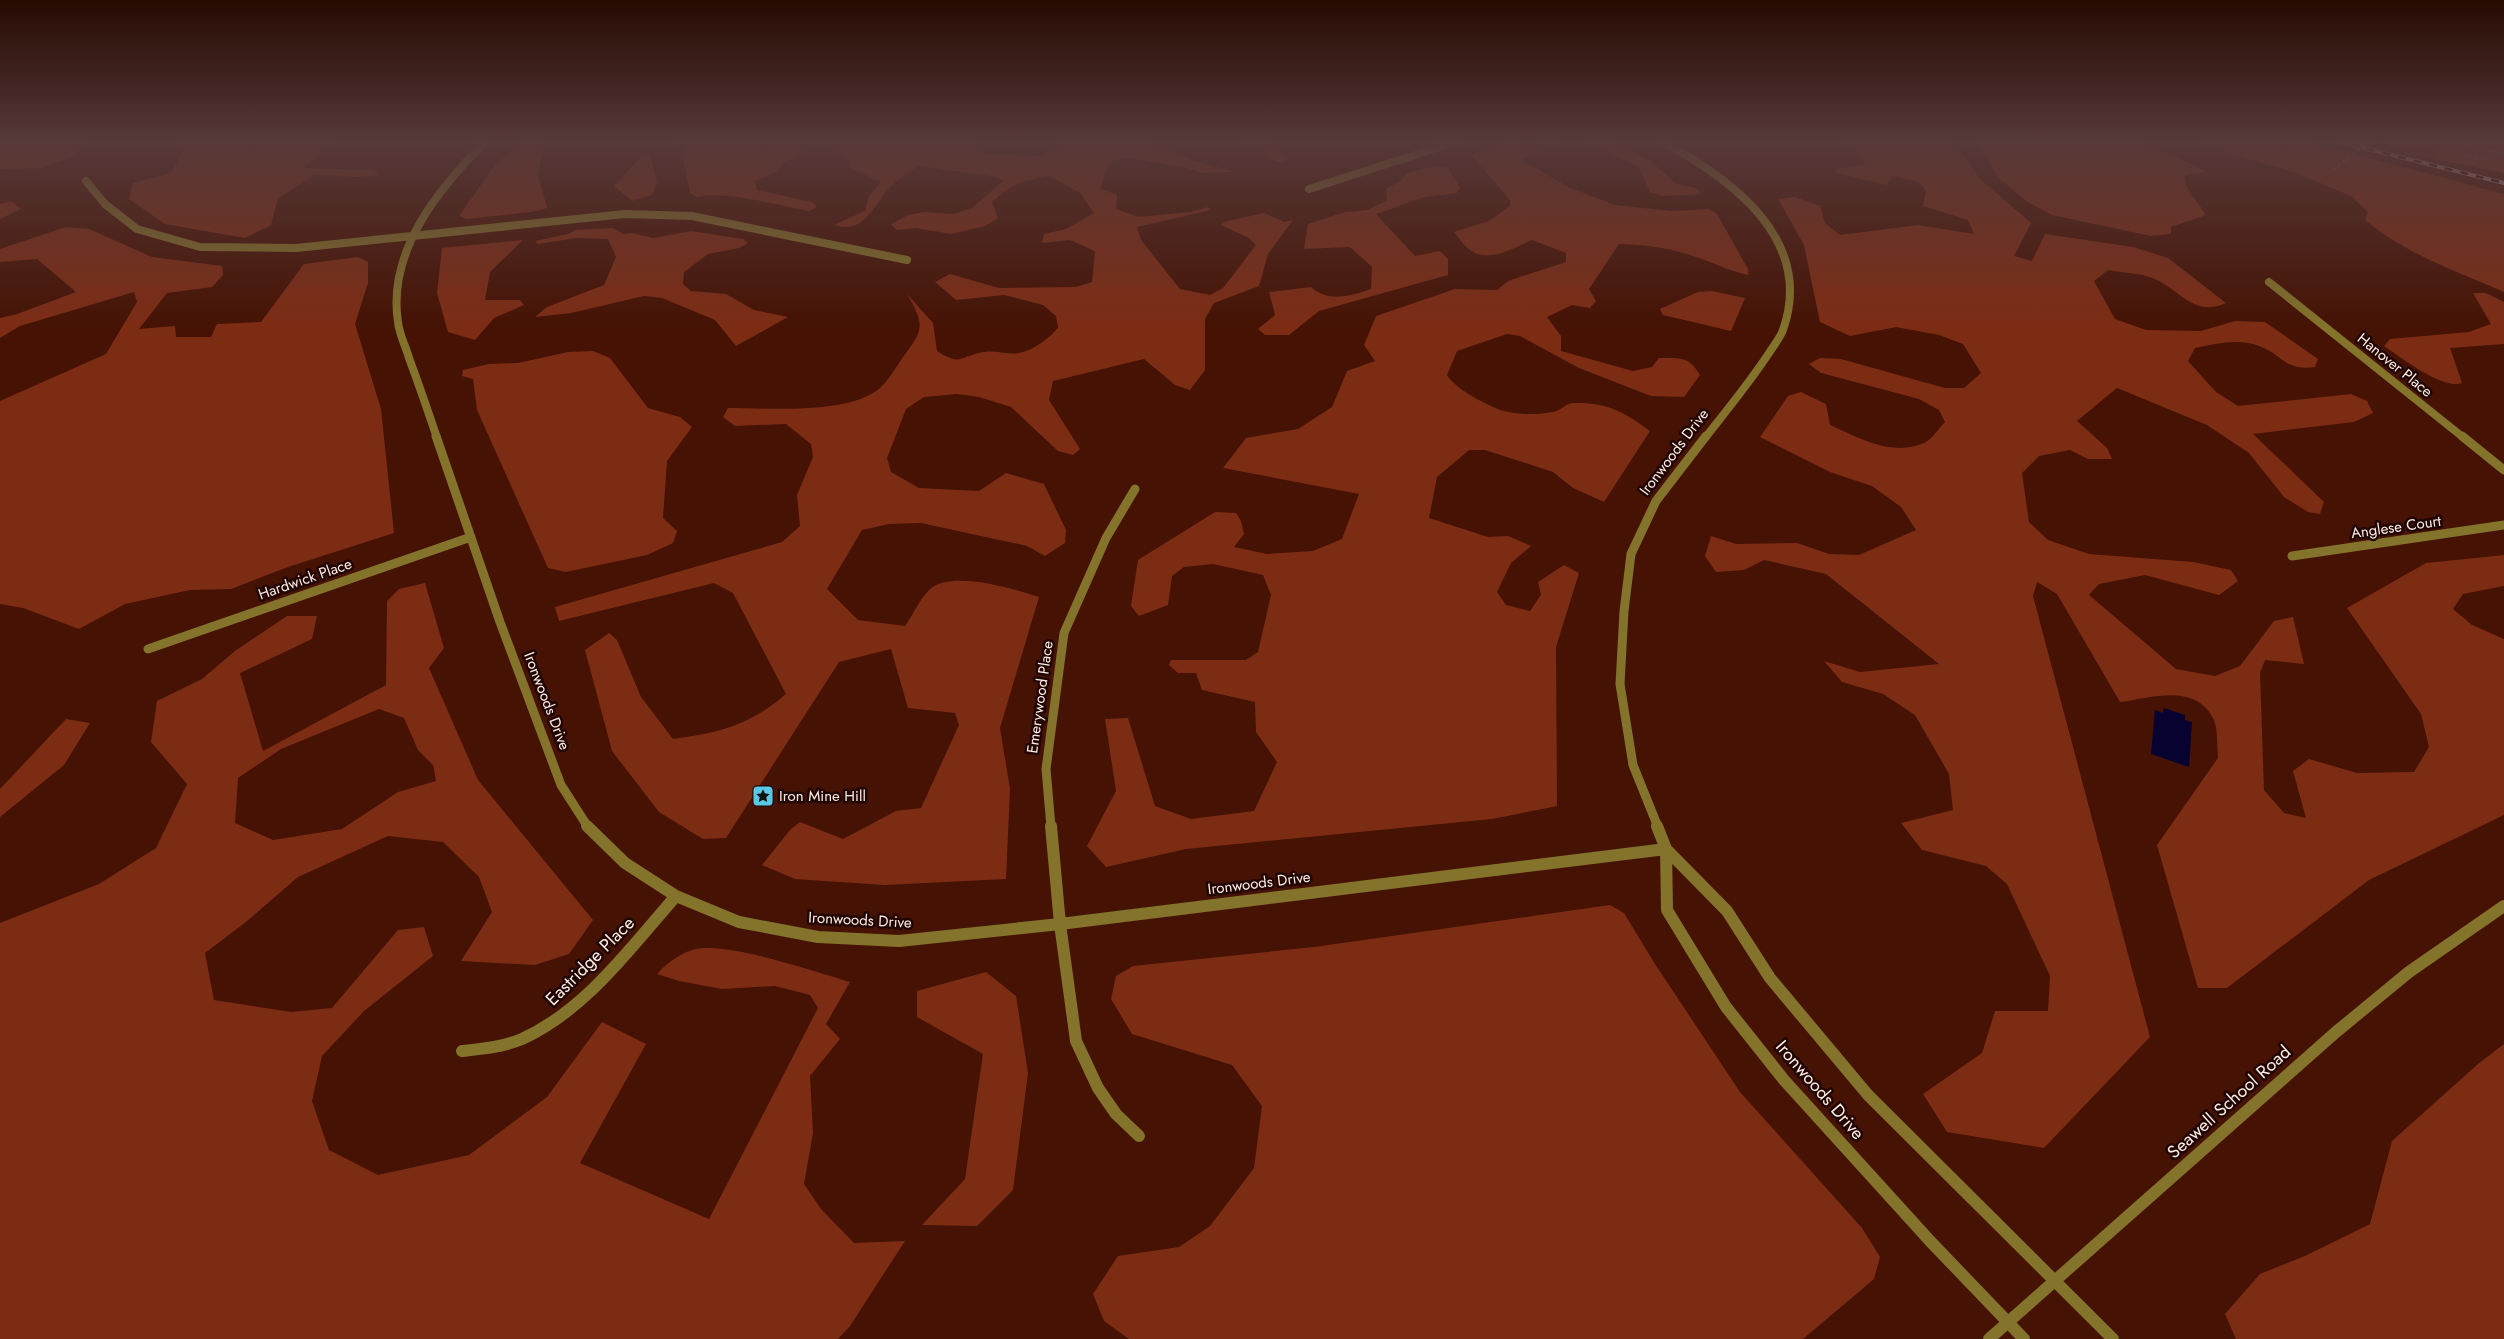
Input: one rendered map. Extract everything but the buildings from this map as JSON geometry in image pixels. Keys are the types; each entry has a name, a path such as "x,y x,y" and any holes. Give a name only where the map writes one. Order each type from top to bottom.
{"street":[{"path":"105,203 138,229 200,247 296,248 414,238 625,214 692,216 907,260"},
{"name":"Ironwoods Drive","path":"433,203 414,238 402,266 396,295 398,325 500,622 561,785 586,825 625,863 676,896 739,922 818,937 899,941 1060,924 1666,849"},
{"name":"Ironwoods Drive","path":"1750,203 1762,215 1783,251 1792,292 1783,331 1759,369 1656,501 1631,554 1624,611 1620,684 1633,765 1666,849 1667,910 1726,1007 1784,1080 1930,1241 2024,1339"},
{"name":"Hanover Place","path":"2269,282 2504,470"},
{"name":"Emerywood Place","path":"1135,490 1106,538 1064,633 1046,769 1060,924 1076,1041 1098,1088 1116,1114 1139,1136"},
{"name":"Anglese Court","path":"2292,556 2504,525"},
{"name":"Hardwick Place","path":"148,649 471,537"},
{"name":"Ironwoods Drive","path":"1666,849 1727,911 1770,978 1814,1034 1868,1095 2113,1339"},
{"name":"Eastridge Place","path":"462,1051 491,1048 521,1039 549,1025 574,1007 676,896"},
{"name":"Seawell School Road","path":"1989,1339 2336,1032 2409,972 2504,906"}],"shaded area":[{"path":"14,203 21,209 0,219 0,204"},
{"path":"135,203 277,203 271,225 245,238 165,224"},
{"path":"468,203 546,203 547,208 531,212 467,219 459,216"},
{"path":"771,203 814,203 817,206 810,211"},
{"path":"867,203 877,203 861,222 845,227 834,225 865,211"},
{"path":"977,203 993,203 998,218 985,226 951,234 916,228 897,230 891,224 908,215 924,212 953,214 972,208"},
{"path":"1087,203 1116,203 1116,209 1138,217 1191,212 1208,207 1211,210 1137,227 1141,240 1180,289 1210,295 1223,288 1256,245 1249,238 1221,225 1224,222 1264,213 1284,222 1293,220 1268,254 1259,286 1214,303 1205,319 1205,370 1190,390 1175,385 1144,359 1053,381 1049,400 1080,449 1073,455 1058,451 1011,407 979,397 957,394 924,397 906,409 887,458 891,472 919,488 979,491 1006,473 1044,484 1066,530 1065,543 1045,556 1027,546 921,523 889,524 862,530 827,589 858,620 905,626 929,590 939,584 952,581 999,586 1039,597 1000,728 1010,789 1006,879 885,885 795,879 762,865 790,830 800,822 843,839 896,811 921,808 959,725 955,713 908,708 891,649 839,662 726,838 703,839 659,812 612,751 585,650 609,633 617,640 641,697 673,739 705,734 734,726 773,705 786,694 733,593 714,583 559,621 555,607 782,542 800,526 797,495 813,457 811,444 786,424 735,426 723,417 728,408 807,408 849,403 866,397 880,388 886,381 918,333 920,327 919,320 907,294 933,323 937,351 945,356 960,359 988,352 1019,353 1035,347 1058,328 1056,316 1043,305 1004,295 956,300 935,282 950,274 999,288 1076,287 1092,282 1095,251 1070,240 1042,243 1044,234 1066,229 1094,213"},
{"path":"1380,203 1406,203 1376,214 1415,256 1440,251 1448,259 1448,275 1319,311 1289,335 1265,335 1258,329 1275,315 1269,292 1311,287 1325,295 1340,297 1371,289 1372,267 1350,247 1304,249 1308,224 1345,212 1368,210"},
{"path":"1510,203 1611,203 1672,211 1709,209 1717,214 1748,269 1748,275 1677,251 1649,246 1619,244 1589,289 1596,301 1590,308 1572,305 1547,317 1561,336 1561,351 1633,371 1652,367 1659,358 1678,358 1688,361 1700,375 1684,397 1651,396 1579,368 1520,336 1507,334 1457,351 1447,375 1456,385 1478,400 1506,412 1540,414 1556,411 1571,403 1596,404 1606,406 1632,418 1650,431 1604,502 1573,488 1553,472 1485,450 1469,450 1437,477 1429,518 1488,537 1508,536 1531,546 1511,563 1497,592 1506,605 1530,611 1541,595 1538,582 1564,565 1579,573 1556,647 1557,806 1492,819 1186,849 1106,867 1087,846 1116,791 1105,719 1128,718 1155,806 1191,819 1254,811 1277,762 1256,732 1255,702 1202,690 1196,673 1178,673 1169,665 1171,660 1246,660 1258,652 1271,595 1263,575 1213,564 1184,567 1172,576 1168,605 1139,616 1131,606 1138,560 1215,512 1236,513 1241,521 1244,534 1234,547 1267,554 1313,551 1342,539 1359,494 1223,468 1246,438 1298,429 1332,407 1347,371 1375,361 1364,345 1376,316 1455,289 1497,290 1508,281 1566,262 1566,253 1532,240 1502,253 1493,255 1477,254 1470,250 1454,232 1489,221 1510,206"},
{"path":"1781,203 1813,203 1820,206 1825,223 1840,235 1918,225 1974,234 1968,220 1923,206 1924,203 2008,203 2031,223 2014,256 2032,261 2045,234 2133,247 2168,258 2226,303 2215,307 2197,305 2152,278 2108,270 2094,281 2115,319 2146,330 2201,331 2235,321 2265,322 2318,359 2315,367 2297,367 2285,362 2268,350 2243,342 2227,342 2195,348 2188,361 2216,392 2238,406 2351,394 2367,401 2373,413 2354,422 2253,434 2324,502 2320,514 2308,512 2284,497 2249,453 2207,425 2117,388 2077,421 2107,448 2112,459 2088,459 2070,450 2039,456 2022,473 2029,522 2048,540 2089,554 2193,562 2231,570 2238,581 2219,595 2145,575 2099,584 2089,595 2176,669 2215,676 2240,666 2274,621 2293,617 2304,664 2265,660 2260,673 2264,790 2284,813 2306,818 2293,771 2309,759 2357,773 2414,772 2429,747 2421,714 2347,608 2426,563 2504,555 2504,586 2463,594 2453,609 2472,625 2504,639 2504,815 2369,880 2227,988 2198,988 2157,845 2218,758 2217,734 2214,720 2206,708 2196,701 2185,697 2159,696 2120,702 2057,594 2037,582 2033,596 2150,1037 2044,1148 1947,1132 1923,1094 1982,1053 1995,1011 2048,1011 2050,976 2007,884 1986,866 1922,850 1901,823 1953,810 1949,774 1915,715 1883,694 1842,682 1824,661 1860,672 1939,664 1826,574 1764,560 1744,570 1716,572 1705,556 1711,536 1736,544 1797,543 1829,554 1859,555 1916,530 1901,507 1872,486 1830,472 1760,437 1788,396 1801,392 1826,404 1830,425 1865,440 1889,447 1902,448 1926,442 1945,422 1939,410 1919,399 1821,373 1809,364 1820,358 1841,359 1945,388 1964,388 1981,373 1963,344 1939,335 1896,327 1850,336 1820,322 1804,245"},
{"path":"2031,203 2198,203 2206,215 2171,227 2171,234 2151,236 2052,215"},
{"path":"2359,203 2504,203 2504,292 2432,261 2397,243 2365,220 2368,212"},
{"path":"66,227 89,229 152,257 222,266 223,275 212,287 167,293 139,329 175,326 176,337 211,337 217,324 261,322 304,264 358,257 368,262 368,283 355,324 381,409 394,533 288,567 231,589 190,590 125,604 79,629 23,608 0,604 0,401 106,354 137,302 134,292 20,326 0,338 0,318 17,314 76,292 37,259 0,262 0,249"},
{"path":"613,228 623,234 632,233 653,238 691,231 743,239 748,243 739,248 708,254 684,272 683,284 691,291 726,294 754,310 788,317 736,346 715,320 662,298 644,296 571,313 535,317 547,307 604,285 616,257 608,239 576,238 538,244 535,241 568,234 575,230"},
{"path":"523,240 490,272 485,300 520,300 524,305 494,318 475,340 448,332 437,293 442,248"},
{"path":"1712,291 1745,298 1731,331 1663,315 1660,309 1698,292"},
{"path":"2473,293 2486,293 2504,302 2504,344 2450,348 2462,383 2444,382 2433,377 2384,346 2390,339 2469,332 2491,324"},
{"path":"593,351 610,358 648,408 680,417 692,427 667,461 663,518 677,531 673,543 647,555 566,572 548,568 477,410 473,379 462,376 463,370 489,364 518,363 568,352"},
{"path":"425,583 444,648 429,668 478,780 593,920 569,954 535,965 461,961 492,912 479,877 443,842 388,836 298,877 246,922 205,953 214,1000 291,1012 332,1008 398,930 424,927 433,956 364,1011 322,1056 312,1101 329,1150 378,1175 469,1155 547,1097 602,1022 646,1044 580,1163 709,1219 818,1008 810,995 775,986 722,989 679,981 657,974 682,954 692,950 707,948 747,953 850,982 826,1024 840,1039 810,1076 813,1133 804,1184 821,1209 854,1243 905,1241 850,1326 838,1339 0,1339 0,923 99,884 156,848 187,784 151,742 157,701 202,679 235,651 287,616 317,616 312,639 240,673 263,751 386,685 387,601 399,589","holes":["379,709 404,718 418,750 433,765 436,781 398,792 342,829 273,840 235,823 238,778 281,749"]},
{"path":"2164,708 2185,715 2185,720 2192,722 2189,767 2151,754 2155,710 2163,713"},
{"path":"66,719 90,723 64,765 0,817 0,789"},
{"path":"1610,905 1624,913 1655,964 1740,1092 1862,1228 1880,1257 1874,1279 1803,1339 1129,1339 1104,1321 1093,1294 1118,1256 1179,1247 1210,1226 1254,1168 1262,1106 1232,1065 1132,1034 1111,999 1116,976 1133,966 1314,947"},
{"path":"986,972 1016,996 1028,1073 1013,1190 977,1226 922,1225 965,1179 983,1054 917,1017 917,991"},
{"path":"2504,1044 2504,1339 2236,1339 2225,1314 2260,1274 2305,1256 2370,1224 2392,1141 2478,1064"}],"place":[{"name":"Iron Mine Hill","path":"763,796"}]}
